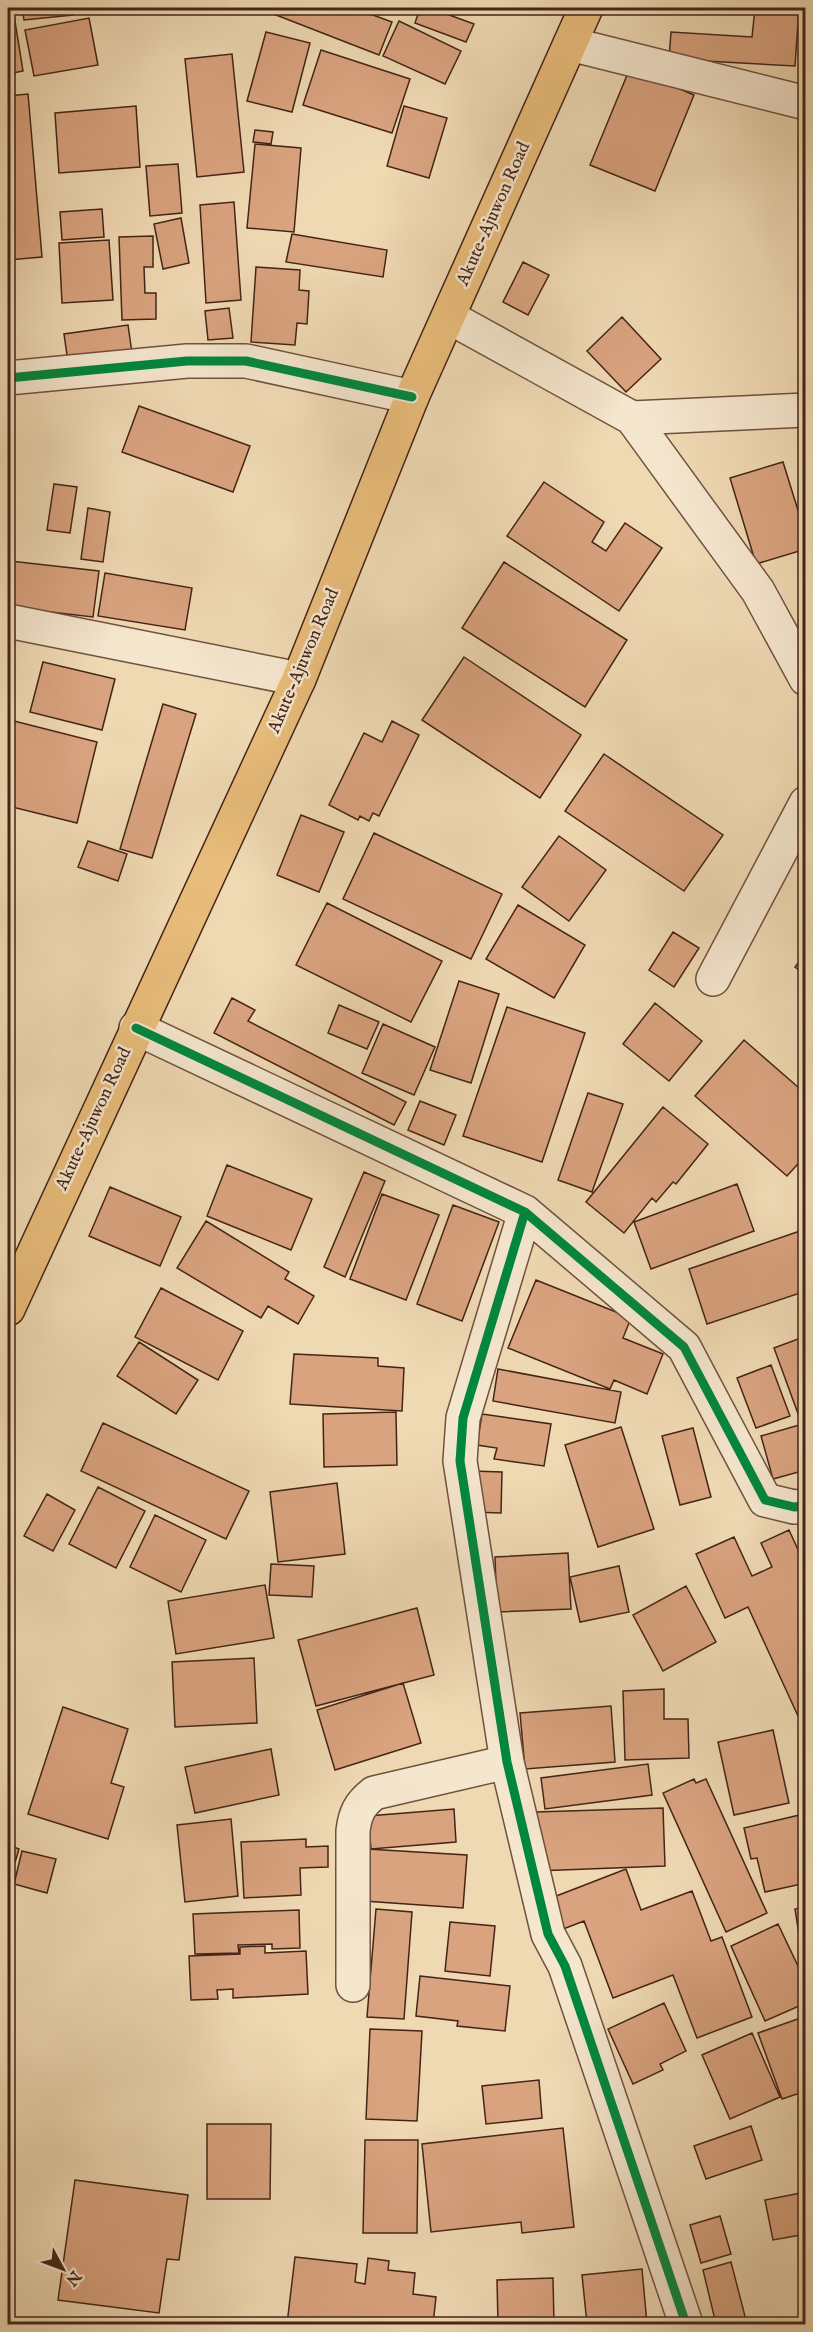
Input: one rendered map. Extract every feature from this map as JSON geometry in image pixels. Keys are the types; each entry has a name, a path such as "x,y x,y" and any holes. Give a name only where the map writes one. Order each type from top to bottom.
{"main road":[{"name":"Akute-Ajuwon Road","path":"8,1308 299,679 412,397 586,8"}],"street":[{"path":"570,44 806,103"},
{"path":"449,317 632,418 758,591 806,679"},
{"path":"8,378 187,362 246,361 412,397"},
{"path":"632,418 806,410"},
{"path":"8,621 299,679"},
{"path":"713,979 806,802"},
{"path":"136,1028 525,1212 684,1347 765,1500 794,1508 806,1506"},
{"path":"525,1212 463,1418 460,1461 507,1762 548,1934 565,1966 686,2325"},
{"path":"353,1985 353,1831 355,1814 363,1802 374,1793 507,1762"}],"building":[{"path":"22,8 73,8 73,15 24,20"},
{"path":"273,8 354,8 392,22 379,55 271,13"},
{"path":"420,8 430,8 474,24 466,42 415,23"},
{"path":"755,8 799,8 795,66 669,59 671,32 752,37"},
{"path":"804,8 806,8 806,51 801,51"},
{"path":"8,9 13,9 23,71 8,74"},
{"path":"89,18 98,65 34,76 25,30"},
{"path":"399,21 461,51 445,84 383,56"},
{"path":"266,32 310,43 292,112 247,101"},
{"path":"321,50 410,79 392,133 303,105"},
{"path":"232,54 244,172 197,177 185,59"},
{"path":"630,68 694,95 655,191 590,165"},
{"path":"28,94 42,257 8,260 8,96"},
{"path":"136,106 140,167 59,173 55,113"},
{"path":"404,106 447,118 429,178 387,166"},
{"path":"255,130 273,132 271,144 253,142"},
{"path":"255,144 301,148 294,232 247,228"},
{"path":"178,164 182,213 150,216 146,166"},
{"path":"234,202 241,300 206,303 200,205"},
{"path":"102,209 104,237 62,240 60,212"},
{"path":"181,218 189,263 163,269 154,224"},
{"path":"292,234 387,250 383,277 286,262"},
{"path":"153,236 153,267 144,267 145,293 156,293 156,319 122,320 119,237"},
{"path":"109,240 113,300 62,303 59,243"},
{"path":"523,262 549,275 528,315 503,302"},
{"path":"256,267 300,270 299,290 309,291 307,324 297,323 295,345 251,342"},
{"path":"229,308 233,338 208,340 205,311"},
{"path":"622,317 661,359 626,392 587,351"},
{"path":"128,325 132,353 68,362 64,334"},
{"path":"139,406 250,446 233,492 122,452"},
{"path":"783,462 806,536 806,549 756,564 730,478"},
{"path":"544,482 604,522 592,542 606,551 625,523 662,548 619,611 507,536"},
{"path":"54,484 77,487 70,533 47,530"},
{"path":"88,508 110,512 103,562 81,559"},
{"path":"10,561 99,571 93,617 8,607"},
{"path":"504,562 627,640 585,707 462,628"},
{"path":"105,573 192,588 185,630 98,616"},
{"path":"464,657 581,735 540,798 422,720"},
{"path":"43,662 115,679 102,730 30,712"},
{"path":"163,704 196,714 152,858 120,849"},
{"path":"14,721 97,742 77,823 8,806 8,750"},
{"path":"392,721 419,735 379,816 373,813 369,821 360,816 358,820 329,805 364,733 382,742"},
{"path":"604,754 723,835 684,891 565,811"},
{"path":"301,815 344,832 319,892 277,875"},
{"path":"374,833 502,894 471,959 343,899"},
{"path":"559,836 606,870 569,921 522,887"},
{"path":"88,841 127,854 118,881 78,867"},
{"path":"327,903 442,961 411,1022 296,965"},
{"path":"518,905 585,945 554,998 486,959"},
{"path":"673,932 699,948 674,987 649,970"},
{"path":"806,952 806,975 795,967"},
{"path":"459,981 499,994 471,1083 430,1070"},
{"path":"232,998 255,1010 248,1021 406,1102 394,1125 214,1033"},
{"path":"655,1003 702,1041 669,1081 623,1044"},
{"path":"339,1005 379,1022 367,1049 328,1033"},
{"path":"507,1007 585,1033 542,1162 463,1136"},
{"path":"383,1024 435,1047 414,1095 362,1073"},
{"path":"744,1040 806,1094 806,1155 787,1176 695,1096"},
{"path":"588,1093 623,1104 592,1192 558,1180"},
{"path":"420,1101 456,1115 444,1145 408,1130"},
{"path":"663,1107 708,1144 676,1184 673,1182 656,1202 652,1198 624,1233 586,1202"},
{"path":"227,1165 312,1199 291,1250 207,1216"},
{"path":"364,1172 385,1181 345,1277 324,1267"},
{"path":"737,1184 754,1231 651,1269 634,1222"},
{"path":"110,1187 181,1217 160,1266 89,1236"},
{"path":"382,1194 439,1215 406,1300 350,1279"},
{"path":"453,1205 499,1222 462,1321 417,1304"},
{"path":"206,1221 289,1272 285,1279 314,1296 298,1324 268,1306 261,1318 177,1268"},
{"path":"803,1230 806,1236 806,1291 707,1324 689,1269"},
{"path":"536,1280 631,1318 623,1338 663,1354 647,1394 614,1380 610,1389 508,1348"},
{"path":"161,1288 243,1331 218,1380 135,1337"},
{"path":"806,1336 806,1417 800,1419 774,1348"},
{"path":"139,1342 198,1380 176,1414 117,1376"},
{"path":"294,1354 378,1358 378,1366 404,1368 402,1411 290,1404"},
{"path":"771,1365 790,1416 756,1428 737,1378"},
{"path":"498,1369 621,1392 615,1423 493,1401"},
{"path":"396,1412 397,1465 324,1467 323,1414"},
{"path":"482,1414 551,1424 544,1466 494,1459 497,1448 477,1445"},
{"path":"103,1423 249,1491 226,1539 81,1471"},
{"path":"806,1423 806,1470 773,1479 761,1436"},
{"path":"621,1427 654,1529 598,1547 565,1445"},
{"path":"693,1428 711,1497 680,1505 662,1436"},
{"path":"472,1471 502,1472 501,1513 470,1512"},
{"path":"337,1483 345,1554 278,1562 270,1492"},
{"path":"98,1487 145,1511 116,1568 69,1544"},
{"path":"47,1494 75,1510 53,1551 24,1536"},
{"path":"155,1515 206,1540 181,1592 130,1567"},
{"path":"789,1530 806,1567 806,1712 798,1716 748,1607 725,1618 696,1554 734,1537 752,1576 772,1567 761,1543"},
{"path":"568,1553 571,1609 497,1612 495,1557"},
{"path":"271,1564 314,1566 312,1597 269,1595"},
{"path":"619,1566 629,1612 580,1622 570,1577"},
{"path":"265,1585 274,1638 176,1654 168,1601"},
{"path":"686,1586 716,1642 663,1671 633,1615"},
{"path":"417,1608 434,1675 316,1706 298,1640"},
{"path":"254,1658 257,1723 175,1727 172,1662"},
{"path":"403,1683 421,1743 335,1770 317,1710"},
{"path":"664,1689 664,1719 688,1719 689,1758 625,1760 623,1691"},
{"path":"611,1706 615,1762 525,1769 520,1713"},
{"path":"63,1707 128,1729 111,1783 124,1787 108,1839 28,1814"},
{"path":"773,1730 789,1803 734,1815 718,1742"},
{"path":"271,1749 279,1795 195,1813 185,1767"},
{"path":"648,1764 652,1795 545,1809 541,1778"},
{"path":"694,1779 696,1783 706,1779 767,1913 726,1932 663,1793"},
{"path":"663,1808 665,1866 536,1871 535,1812"},
{"path":"454,1809 456,1842 371,1849 368,1816"},
{"path":"804,1814 806,1883 765,1892 757,1858 751,1859 744,1828"},
{"path":"231,1819 238,1896 185,1902 177,1825"},
{"path":"306,1839 306,1847 328,1846 328,1867 300,1868 301,1895 244,1898 241,1842"},
{"path":"8,1845 19,1849 8,1886"},
{"path":"367,1849 467,1855 463,1908 364,1901"},
{"path":"22,1851 56,1859 47,1893 14,1884"},
{"path":"626,1869 641,1910 692,1891 711,1941 722,1937 752,2017 697,2038 673,1975 613,1998 584,1921 558,1931 546,1900"},
{"path":"806,1907 806,1959 803,1960 795,1909"},
{"path":"376,1909 412,1912 404,2019 367,2017"},
{"path":"299,1910 300,1948 272,1949 272,1944 238,1945 239,1953 195,1954 193,1914"},
{"path":"450,1922 495,1926 490,1976 445,1971"},
{"path":"778,1924 806,1983 806,2003 765,2021 731,1946"},
{"path":"265,1946 265,1953 306,1951 308,1994 233,1998 233,1989 217,1990 218,1999 191,2000 189,1956 240,1954 240,1947"},
{"path":"420,1976 510,1986 505,2031 457,2026 458,2021 416,2016"},
{"path":"664,2003 686,2051 660,2064 663,2070 633,2084 608,2029"},
{"path":"806,2016 806,2091 782,2099 758,2033"},
{"path":"370,2029 422,2031 417,2121 366,2119"},
{"path":"752,2033 780,2097 730,2119 702,2055"},
{"path":"539,2080 542,2118 486,2124 482,2086"},
{"path":"207,2124 271,2124 270,2199 207,2199"},
{"path":"751,2126 762,2160 706,2179 694,2146"},
{"path":"563,2128 574,2227 522,2233 521,2222 431,2232 422,2144"},
{"path":"365,2140 418,2140 417,2233 363,2233"},
{"path":"75,2180 188,2195 179,2260 167,2259 159,2313 58,2300"},
{"path":"806,2192 806,2234 773,2240 765,2200"},
{"path":"720,2216 731,2254 701,2263 690,2225"},
{"path":"295,2257 357,2264 355,2282 365,2284 368,2258 389,2261 388,2270 415,2273 413,2294 436,2297 433,2324 287,2324"},
{"path":"731,2262 747,2324 716,2324 703,2270"},
{"path":"642,2269 647,2324 587,2324 582,2275"},
{"path":"553,2278 554,2324 498,2324 497,2280"}],"cycle path":[{"path":"8,378 187,361 246,361 412,397"},
{"path":"136,1028 525,1212 684,1347 765,1500 794,1507 806,1506"},
{"path":"525,1212 463,1418 460,1461 507,1762 548,1934 565,1966 686,2324"}]}
